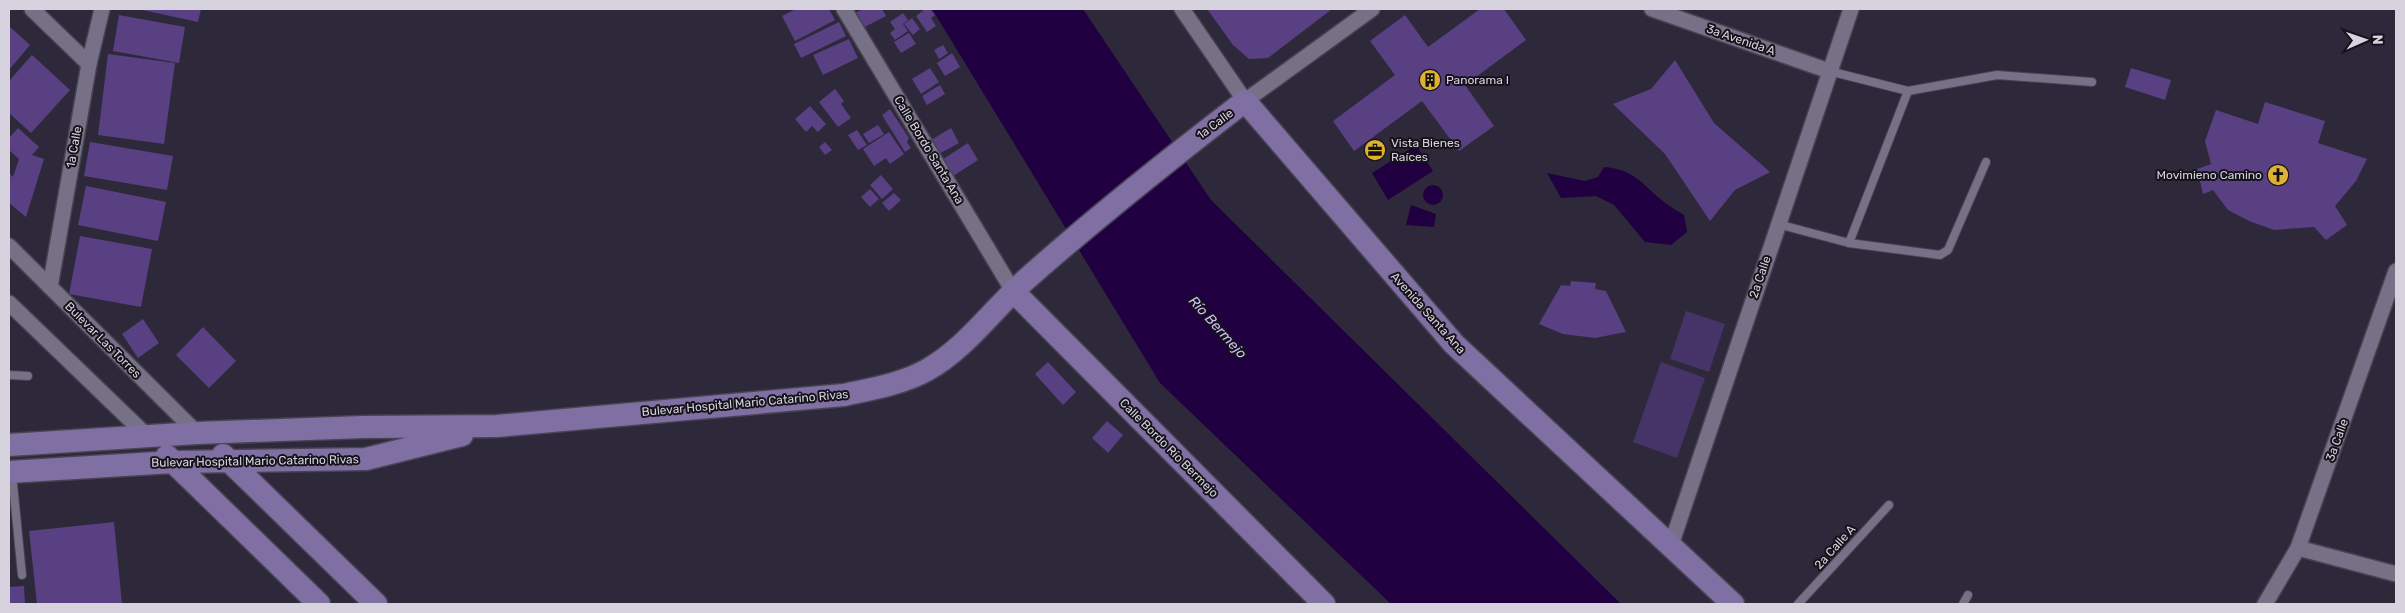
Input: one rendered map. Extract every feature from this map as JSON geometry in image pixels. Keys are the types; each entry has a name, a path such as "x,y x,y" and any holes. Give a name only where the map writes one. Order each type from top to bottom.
{"main road":[{"name":"1a Calle","path":"1064,248 1195,139 1245,101"},
{"name":"Avenida Santa Ana","path":"1245,101 1454,344 1733,604"},
{"name":"Bulevar Hospital Mario Catarino Rivas","path":"9,446 197,433 363,427 497,426 844,395 891,384 927,370 964,343 1013,291 1064,248"},
{"name":"Calle Bordo Río Bermejo","path":"1013,291 1324,604"},
{"name":"Bulevar Hospital Mario Catarino Rivas","path":"10,472 173,462 366,459 497,426"},
{"path":"197,433 230,461 376,604"},
{"path":"147,436 319,604"}],"street":[{"path":"32,9 88,64"},
{"name":"1a Calle","path":"50,287 88,64 102,9"},
{"name":"Calle Bordo Santa Ana","path":"844,9 1013,291"},
{"name":"Avenida Santa Ana","path":"1182,9 1245,101"},
{"name":"1a Calle","path":"1245,101 1372,9"},
{"name":"3a Avenida A","path":"1652,9 1829,71"},
{"name":"2a Calle","path":"1671,545 1851,9"},
{"name":"Bulevar Las Torres","path":"9,246 197,433"},
{"name":"3a Calle","path":"2265,604 2298,548 2396,271"},
{"path":"9,303 147,436"},
{"path":"2298,548 2396,574"}],"lane":[{"path":"1829,71 1908,91 1997,75 2092,82"},
{"path":"1849,243 1908,91"},
{"path":"1778,224 1849,243 1934,256 1940,255 1948,250 1986,162"},
{"path":"9,375 28,376"},
{"path":"10,472 13,527 22,575"},
{"name":"2a Calle A","path":"1798,604 1889,505"},
{"path":"1963,604 1968,595"}],"shaded area":[{"path":"1686,311 1725,324 1709,372 1670,359"},
{"path":"1661,362 1705,378 1677,458 1633,442"}],"water":[{"name":"Río Bermejo","path":"932,9 1083,9 1211,200 1621,604 1391,604 1160,383"},
{"path":"1416,145 1433,171 1388,200 1372,173"},
{"path":"1604,167 1614,168 1631,174 1666,204 1684,215 1687,232 1671,245 1645,242 1614,205 1596,196 1561,198 1547,173 1585,181 1598,177"},
{"path":"1429,185 1437,185 1443,191 1443,199 1437,205 1429,205 1423,199 1423,191"},
{"path":"1411,205 1436,214 1434,227 1406,225"}],"building":[{"path":"138,9 201,9 198,22"},
{"path":"796,9 829,9 835,20 795,41 782,16"},
{"path":"863,9 882,9 886,16 861,29 852,14"},
{"path":"925,9 930,9 935,15 931,18 936,26 927,32 916,16"},
{"path":"1207,9 1332,9 1268,58 1249,59 1233,45"},
{"name":"Panorama I","path":"1480,9 1504,9 1526,40 1465,85 1494,126 1459,151 1422,101 1354,151 1333,121 1395,75 1370,41 1405,15 1428,47"},
{"path":"903,13 908,20 903,24 908,31 895,40 890,33 895,29 890,22"},
{"path":"119,15 185,27 179,63 113,51"},
{"path":"912,18 920,29 913,35 904,24"},
{"path":"839,22 846,36 801,58 794,44"},
{"path":"9,26 30,45 9,70"},
{"path":"909,33 916,44 901,53 894,42"},
{"path":"849,39 858,58 823,75 813,55"},
{"path":"943,45 948,53 939,59 934,50"},
{"path":"952,53 960,67 945,76 937,63"},
{"path":"108,54 175,63 164,144 98,135"},
{"path":"32,55 70,90 31,133 9,113 9,81"},
{"path":"1675,60 1714,123 1770,172 1735,190 1710,221 1665,154 1613,104 1651,89"},
{"path":"930,68 939,82 921,94 912,79"},
{"path":"2131,68 2171,80 2165,100 2125,87"},
{"path":"940,85 945,94 927,105 922,96"},
{"path":"835,89 844,101 841,104 851,118 838,127 819,102"},
{"name":"Movimieno Camino","path":"2265,102 2325,121 2318,143 2367,159 2356,181 2335,206 2347,225 2326,240 2314,227 2274,230 2249,221 2228,210 2213,190 2203,194 2197,169 2211,164 2205,141 2216,110 2258,124"},
{"path":"810,106 826,124 818,132 812,126 806,132 795,119"},
{"path":"890,109 909,138 907,142 911,148 905,152 882,115"},
{"path":"878,125 884,134 869,143 863,134"},
{"path":"18,128 39,147 32,155 44,159 26,217 9,203 9,173 13,177 19,159 9,150 9,138"},
{"path":"951,128 959,143 939,154 931,140"},
{"path":"857,130 867,145 858,150 848,135"},
{"path":"889,132 904,154 890,164 886,158 874,166 863,149"},
{"path":"90,142 173,156 167,190 84,176"},
{"path":"825,142 832,150 825,155 819,147"},
{"path":"968,143 978,160 953,176 943,159"},
{"path":"881,175 893,189 882,199 870,185"},
{"path":"86,186 166,202 158,241 78,225"},
{"path":"870,189 879,199 870,207 861,197"},
{"path":"894,193 901,200 889,211 882,203"},
{"path":"80,236 152,249 141,307 69,294"},
{"path":"1571,281 1596,283 1595,289 1606,291 1626,332 1595,338 1563,334 1539,324 1561,285 1570,286"},
{"path":"143,319 159,343 138,358 122,334"},
{"path":"203,327 236,361 209,388 176,355"},
{"path":"1048,362 1076,392 1063,405 1035,374"},
{"path":"1107,421 1123,435 1108,453 1092,438"},
{"path":"114,522 122,604 37,604 29,531"},
{"path":"24,586 25,604 9,604 9,587"}],"place":[{"name":"Panorama I","path":"1430,80"},
{"name":"Vista Bienes Raíces","path":"1375,150"},
{"name":"Movimieno Camino","path":"2278,175"}]}
